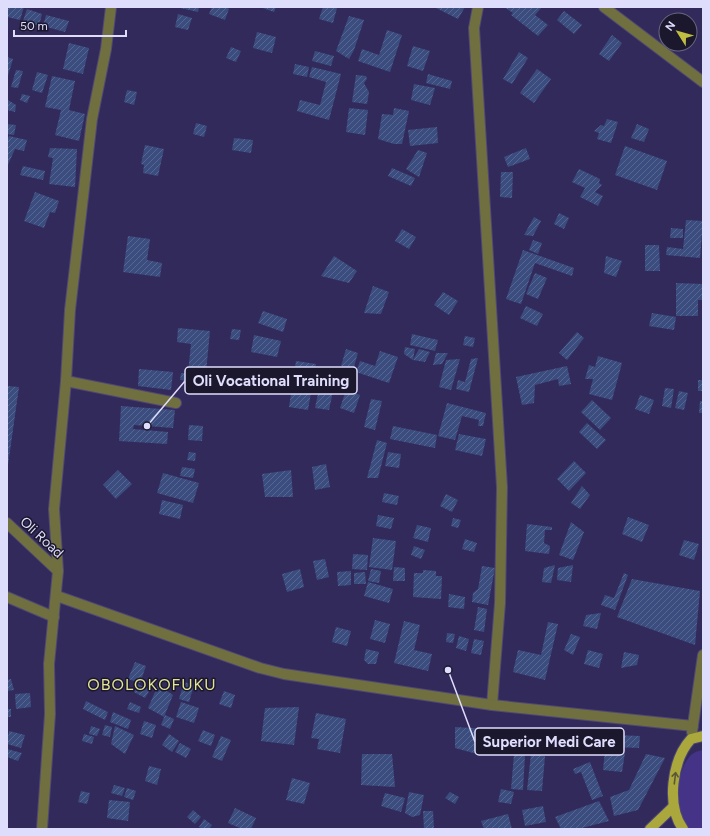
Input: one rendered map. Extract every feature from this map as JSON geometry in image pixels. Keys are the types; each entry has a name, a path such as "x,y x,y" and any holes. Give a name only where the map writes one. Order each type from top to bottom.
{"main road":[{"path":"682,829 673,807 678,761 682,750 690,739 703,736"},
{"path":"650,829 673,807"}],"street":[{"path":"42,829 50,714 49,664 57,596 58,571 54,509 66,381 70,310 92,119 106,49 112,7"},
{"path":"478,7 474,28 502,487 500,603 492,705"},
{"path":"604,7 703,82"},
{"path":"66,381 176,403"},
{"name":"Oli Road","path":"7,523 58,571"},
{"path":"57,596 260,668 284,674 492,705 693,726"},
{"path":"7,597 54,617"},
{"path":"690,739 703,655"}],"shaded area":[{"path":"703,750 703,828 689,829 679,815 676,805 678,784 689,757 695,752"}],"building":[{"path":"7,7 24,7 20,20 7,17"},
{"path":"176,7 199,7 198,12"},
{"path":"212,7 226,7 229,9 225,20 209,14"},
{"path":"260,7 276,7 274,12"},
{"path":"323,7 337,8 333,23 319,19"},
{"path":"434,7 465,7 458,19"},
{"path":"504,7 542,7 535,15 548,25 538,36 511,15 513,13"},
{"path":"27,9 42,14 39,26 23,21"},
{"path":"564,11 582,25 574,34 557,20"},
{"path":"178,14 192,18 188,30 175,27"},
{"path":"46,15 69,21 65,32 43,26"},
{"path":"349,16 364,20 354,50 349,59 336,51"},
{"path":"387,30 402,35 390,72 358,61 362,49 379,55"},
{"path":"257,32 276,37 272,53 253,48"},
{"path":"612,35 622,43 609,61 599,54"},
{"path":"69,43 89,48 83,74 63,69"},
{"path":"413,46 430,51 423,71 407,66"},
{"path":"231,47 241,51 236,62 226,58"},
{"path":"315,51 334,56 331,66 312,61"},
{"path":"519,52 528,58 512,84 503,79"},
{"path":"7,57 13,59 7,79"},
{"path":"295,64 309,67 307,77 293,74"},
{"path":"312,67 341,74 329,120 297,111 300,100 320,105 326,82 309,77"},
{"path":"537,69 551,79 534,103 520,93"},
{"path":"16,70 23,71 18,88 11,87"},
{"path":"37,72 48,75 42,93 32,90"},
{"path":"428,74 452,81 450,89 426,83"},
{"path":"356,75 366,76 367,79 364,83 369,92 367,104 352,102"},
{"path":"52,76 75,81 69,110 85,114 79,141 55,135 61,110 45,107"},
{"path":"414,84 435,88 430,105 411,100"},
{"path":"127,90 137,92 134,105 124,102"},
{"path":"22,94 30,96 27,103 20,100"},
{"path":"8,100 16,105 15,112 7,110"},
{"path":"349,108 368,110 365,135 346,132"},
{"path":"394,108 409,111 402,144 394,144 378,139 382,114 393,115"},
{"path":"607,119 618,122 611,143 597,139 599,133 594,131 601,125 604,126"},
{"path":"196,123 207,126 204,137 193,134"},
{"path":"7,124 16,125 14,135 7,134"},
{"path":"637,124 649,129 644,142 631,138"},
{"path":"437,127 438,143 410,146 408,130"},
{"path":"9,136 27,140 24,151 15,149 7,167 7,141"},
{"path":"234,138 253,140 251,153 232,150"},
{"path":"145,145 164,149 158,176 143,173 144,165 141,164"},
{"path":"625,146 667,161 657,190 615,175"},
{"path":"50,148 77,149 75,187 49,184 53,158 48,157"},
{"path":"526,148 530,159 508,167 504,157"},
{"path":"418,150 427,153 419,177 406,169"},
{"path":"23,166 45,171 43,180 20,175"},
{"path":"392,168 415,178 411,186 388,176"},
{"path":"579,169 600,179 599,183 602,185 595,192 603,196 598,206 580,197 585,188 572,182"},
{"path":"501,172 513,172 512,198 500,197"},
{"path":"35,192 59,201 55,213 50,212 44,228 24,221"},
{"path":"559,213 569,218 564,229 554,224"},
{"path":"534,217 541,221 533,236 524,235"},
{"path":"686,220 703,221 700,258 666,255 667,247 683,249"},
{"path":"671,228 683,229 683,238 670,238"},
{"path":"402,229 416,237 409,249 395,241"},
{"path":"128,236 150,239 147,260 162,263 160,277 123,272"},
{"path":"533,240 542,243 538,254 529,250"},
{"path":"645,245 659,245 660,271 645,271"},
{"path":"523,250 574,268 572,276 535,263 521,304 506,299"},
{"path":"334,256 357,271 349,283 321,276"},
{"path":"606,256 622,261 616,277 604,273"},
{"path":"535,273 547,278 538,299 526,294"},
{"path":"676,283 703,284 703,300 698,300 698,316 676,316"},
{"path":"373,286 389,292 381,314 364,313"},
{"path":"443,292 458,301 449,315 434,305"},
{"path":"526,306 543,314 537,326 520,318"},
{"path":"263,311 287,319 283,332 258,323"},
{"path":"652,313 676,317 674,330 649,326"},
{"path":"178,328 210,331 205,383 180,380 181,373 188,373 191,344 177,342"},
{"path":"232,329 241,330 239,340 230,339"},
{"path":"577,332 584,338 567,360 559,353"},
{"path":"412,334 438,340 435,351 410,345"},
{"path":"254,335 281,341 277,357 251,352"},
{"path":"465,336 475,338 473,347 463,345"},
{"path":"405,347 415,349 413,360 404,354"},
{"path":"346,349 358,353 353,370 341,366"},
{"path":"419,349 430,352 425,362 413,360"},
{"path":"380,351 398,357 389,383 356,372 360,361 375,366"},
{"path":"436,353 448,353 442,364 433,365"},
{"path":"598,356 622,363 612,400 589,394 593,379 585,379 589,365 595,367"},
{"path":"478,358 469,392 456,389 458,380 465,382 471,359"},
{"path":"460,359 451,390 439,387 446,360"},
{"path":"296,361 316,364 308,410 289,407"},
{"path":"567,366 571,384 559,386 558,379 535,385 534,403 522,405 516,377"},
{"path":"139,369 173,372 171,390 138,386"},
{"path":"323,370 337,373 329,410 315,408"},
{"path":"698,380 703,380 703,391 698,391"},
{"path":"7,386 19,387 8,465 7,465"},
{"path":"665,388 674,389 671,408 662,406"},
{"path":"346,390 360,395 354,413 340,408"},
{"path":"679,391 688,393 684,410 675,408"},
{"path":"640,395 654,400 649,414 635,409"},
{"path":"371,399 382,401 375,430 364,427"},
{"path":"592,400 611,418 600,430 581,412"},
{"path":"700,401 703,401 703,413 699,413"},
{"path":"447,403 486,413 483,426 478,426 479,420 462,416 455,440 438,436"},
{"path":"121,406 175,410 173,428 134,425 133,429 168,432 167,444 119,441"},
{"path":"587,423 606,440 597,449 579,432"},
{"path":"189,425 203,426 202,441 188,440"},
{"path":"393,426 437,435 435,448 390,439"},
{"path":"459,434 486,439 482,456 455,450"},
{"path":"377,440 387,443 378,478 367,478"},
{"path":"189,452 196,453 195,461 187,460"},
{"path":"388,452 401,454 399,468 385,466"},
{"path":"574,461 586,473 569,491 557,479"},
{"path":"326,464 330,487 315,490 312,467"},
{"path":"182,467 195,469 193,478 180,476"},
{"path":"118,470 132,484 116,499 103,485"},
{"path":"291,470 293,497 265,497 262,474"},
{"path":"163,473 199,483 193,503 157,493"},
{"path":"582,486 590,495 580,509 571,503"},
{"path":"384,493 399,496 397,505 382,502"},
{"path":"446,494 458,500 452,512 440,506"},
{"path":"162,500 183,505 180,519 159,514"},
{"path":"378,515 394,518 391,529 376,526"},
{"path":"628,517 649,525 642,542 622,534"},
{"path":"453,518 461,520 458,528 451,526"},
{"path":"571,522 584,532 573,560 559,555"},
{"path":"527,524 552,527 552,530 545,530 544,543 550,546 549,554 525,551"},
{"path":"417,525 431,528 428,542 413,538"},
{"path":"373,538 396,541 392,570 369,567"},
{"path":"465,539 477,543 474,552 462,549"},
{"path":"684,540 699,544 694,560 679,555"},
{"path":"414,546 425,550 421,559 411,555"},
{"path":"353,554 368,555 367,570 352,569"},
{"path":"325,559 329,577 317,580 313,561"},
{"path":"555,565 551,583 542,582 544,568"},
{"path":"573,565 571,582 557,580 558,568"},
{"path":"482,566 495,568 488,605 472,602 473,593 478,589"},
{"path":"394,567 405,568 405,581 393,581"},
{"path":"300,569 304,587 287,592 282,574"},
{"path":"371,569 381,571 379,583 368,581"},
{"path":"423,570 436,571 436,576 442,576 441,599 413,597 414,573 423,573"},
{"path":"351,571 351,585 338,586 337,572"},
{"path":"365,572 366,584 354,584 354,573"},
{"path":"624,573 628,575 615,610 601,605 605,595 614,598"},
{"path":"632,579 700,591 695,645 617,617"},
{"path":"368,582 393,589 389,603 364,596"},
{"path":"449,594 465,597 464,609 448,607"},
{"path":"478,607 487,609 484,632 474,630"},
{"path":"601,613 597,629 583,626 586,615"},
{"path":"375,620 390,624 385,643 370,639"},
{"path":"404,621 420,625 414,650 432,654 428,671 394,663"},
{"path":"548,622 558,624 545,680 513,672 518,650 541,655"},
{"path":"336,627 351,631 347,646 332,642"},
{"path":"447,633 455,634 453,643 446,642"},
{"path":"571,634 580,637 573,655 564,650"},
{"path":"459,636 469,639 466,651 456,648"},
{"path":"474,639 484,641 481,655 471,653"},
{"path":"366,649 379,652 376,664 368,664 364,660"},
{"path":"588,650 603,654 599,668 584,664"},
{"path":"624,652 639,655 637,665 621,668"},
{"path":"135,662 146,666 140,683 128,679"},
{"path":"11,679 14,690 7,691 7,680"},
{"path":"184,682 194,685 189,702 179,699"},
{"path":"138,684 150,690 145,698 134,692"},
{"path":"158,685 173,695 164,717 148,708"},
{"path":"224,691 235,695 231,708 219,704"},
{"path":"30,693 31,707 16,709 15,694"},
{"path":"86,701 108,712 105,720 83,709"},
{"path":"130,702 141,707 139,713 127,709"},
{"path":"181,702 199,708 194,723 176,717"},
{"path":"299,707 294,745 261,741 265,708"},
{"path":"7,709 11,709 11,717 7,717"},
{"path":"113,712 131,720 128,729 110,722"},
{"path":"316,713 346,719 340,753 317,749 319,739 311,738"},
{"path":"165,715 174,719 170,729 161,725"},
{"path":"144,721 156,725 152,738 140,734"},
{"path":"105,725 112,727 110,737 102,735"},
{"path":"91,726 100,729 97,736 89,734"},
{"path":"115,726 134,735 125,754 111,744"},
{"path":"455,727 506,730 505,753 479,752 480,732 477,754 455,748"},
{"path":"203,730 215,735 211,746 198,741"},
{"path":"9,731 25,735 21,748 7,744"},
{"path":"84,734 94,737 92,744 82,741"},
{"path":"169,734 179,741 172,752 162,745"},
{"path":"616,735 640,736 639,748 615,747"},
{"path":"221,736 231,740 222,761 212,757"},
{"path":"180,743 191,749 186,758 175,752"},
{"path":"7,749 22,753 18,761 7,757"},
{"path":"605,751 625,753 622,772 603,770"},
{"path":"362,754 392,754 395,787 361,785"},
{"path":"514,754 525,755 523,790 511,789"},
{"path":"531,754 545,756 542,791 527,790"},
{"path":"646,754 665,758 638,810 614,816 610,797 629,790"},
{"path":"590,762 603,796 592,800 581,772 575,774 573,769"},
{"path":"149,766 161,769 157,785 145,781"},
{"path":"292,778 310,783 304,804 286,800"},
{"path":"114,785 125,788 122,796 111,793"},
{"path":"127,788 136,791 133,800 124,797"},
{"path":"501,789 514,792 511,804 498,802"},
{"path":"81,791 90,793 87,804 78,802"},
{"path":"409,792 424,795 420,815 412,817 405,813"},
{"path":"450,792 459,797 455,804 445,798"},
{"path":"385,793 405,798 401,812 381,806"},
{"path":"109,800 130,802 128,821 107,818"},
{"path":"599,801 609,821 578,829 561,829 555,817"},
{"path":"543,806 546,822 525,826 522,810"},
{"path":"235,808 256,818 251,829 242,829 228,823"},
{"path":"193,810 201,817 195,824 187,817"},
{"path":"423,811 433,811 434,829 424,829"},
{"path":"508,814 512,829 484,829 481,821"},
{"path":"204,819 212,825 209,829 202,829 199,827"}],"place":[{"name":"Oli Vocational Training","path":"147,426"},
{"name":"Superior Medi Care","path":"448,670"}],"district":[{"name":"OBOLOKOFUKU","path":"152,684"}]}
